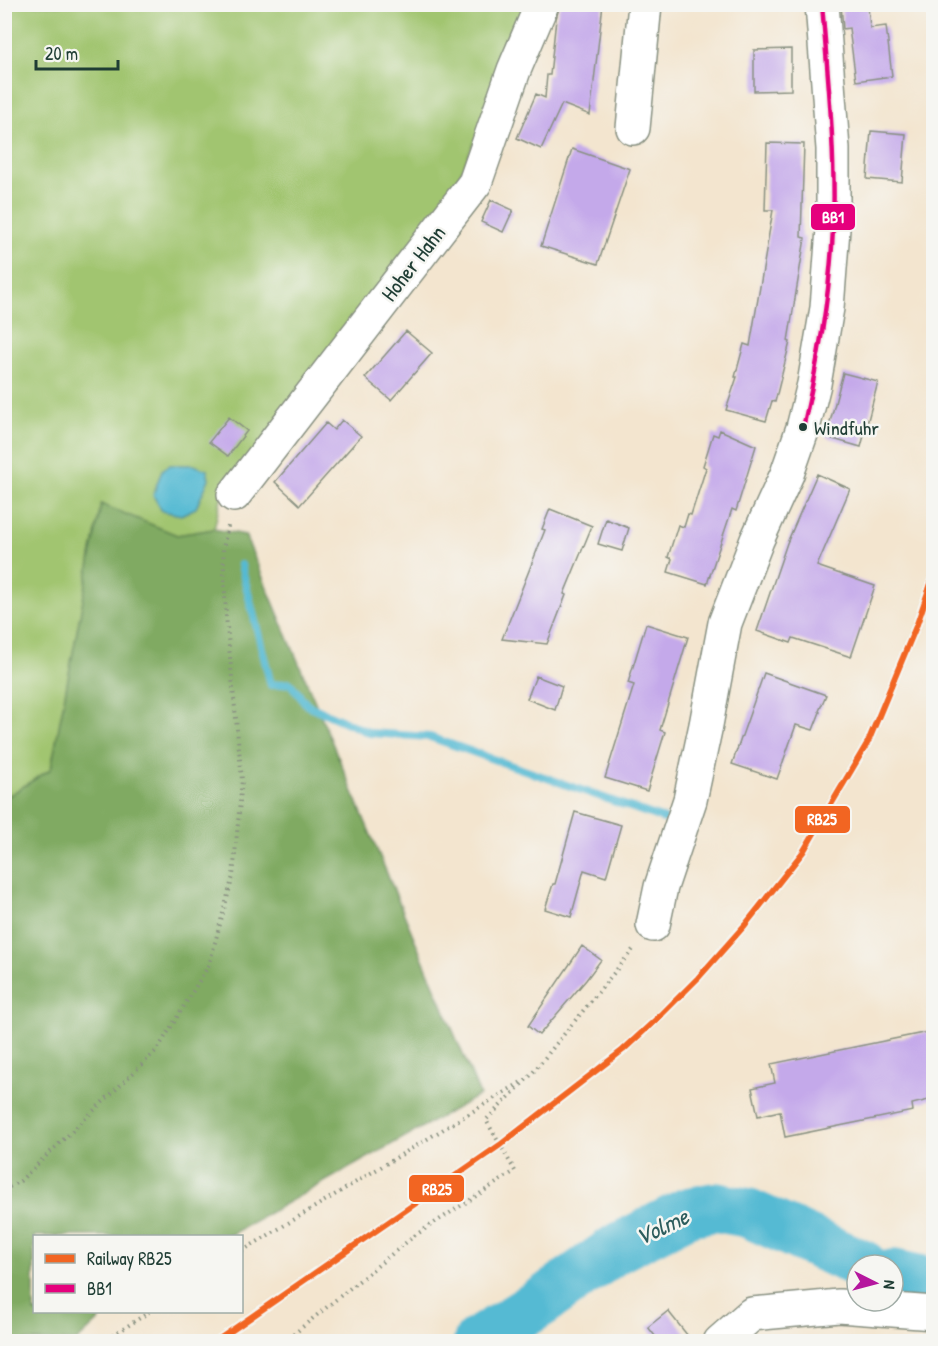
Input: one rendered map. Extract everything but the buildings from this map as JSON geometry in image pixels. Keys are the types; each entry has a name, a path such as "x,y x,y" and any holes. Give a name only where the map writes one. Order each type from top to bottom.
{"street":[{"name":"Hoher Hahn","path":"234,495 475,183 514,70 542,4"},
{"path":"633,128 645,4"},
{"path":"653,925 661,887 690,800 725,623 757,540 787,474 803,428 814,384 827,308 833,229 833,149 822,4"},
{"path":"720,1341 752,1314 839,1306 933,1313"}],"path":[{"path":"4,1190 20,1181 158,1050 209,965 233,876 242,780 226,616 224,548 234,495"},
{"path":"284,1341 414,1236 515,1171 486,1120 530,1076 653,925"},
{"path":"243,1250 530,1076"},
{"path":"103,1341 146,1313"}],"green space":[{"path":"5,5 537,5 451,195 222,494 214,529 177,535 101,505 51,769 5,798"},
{"path":"101,504 177,535 214,529 245,535 480,1095 230,1235 33,1235 33,1313 107,1313 77,1341 5,1341 5,798 51,769"}],"water":[{"path":"170,465 194,465 207,470 209,479 196,508 181,515 162,511 153,495 162,470"}],"waterway":[{"path":"241,565 271,685 290,683 307,705 370,733 430,737 664,819"},
{"name":"Volme","path":"478,1342 543,1301 616,1249 688,1212 715,1207 748,1213 845,1257"},
{"name":"Volme","path":"905,1277 934,1283"}],"rail line":[{"name":"RB25","path":"215,1342 500,1145 623,1050 698,978 745,925 803,852 868,742 917,624 934,575"}],"transit line":[{"name":"BB1","path":"803,428 822,329 833,229 832,145 822,4"}],"place":[{"name":"Windfuhr","path":"803,427"}]}
